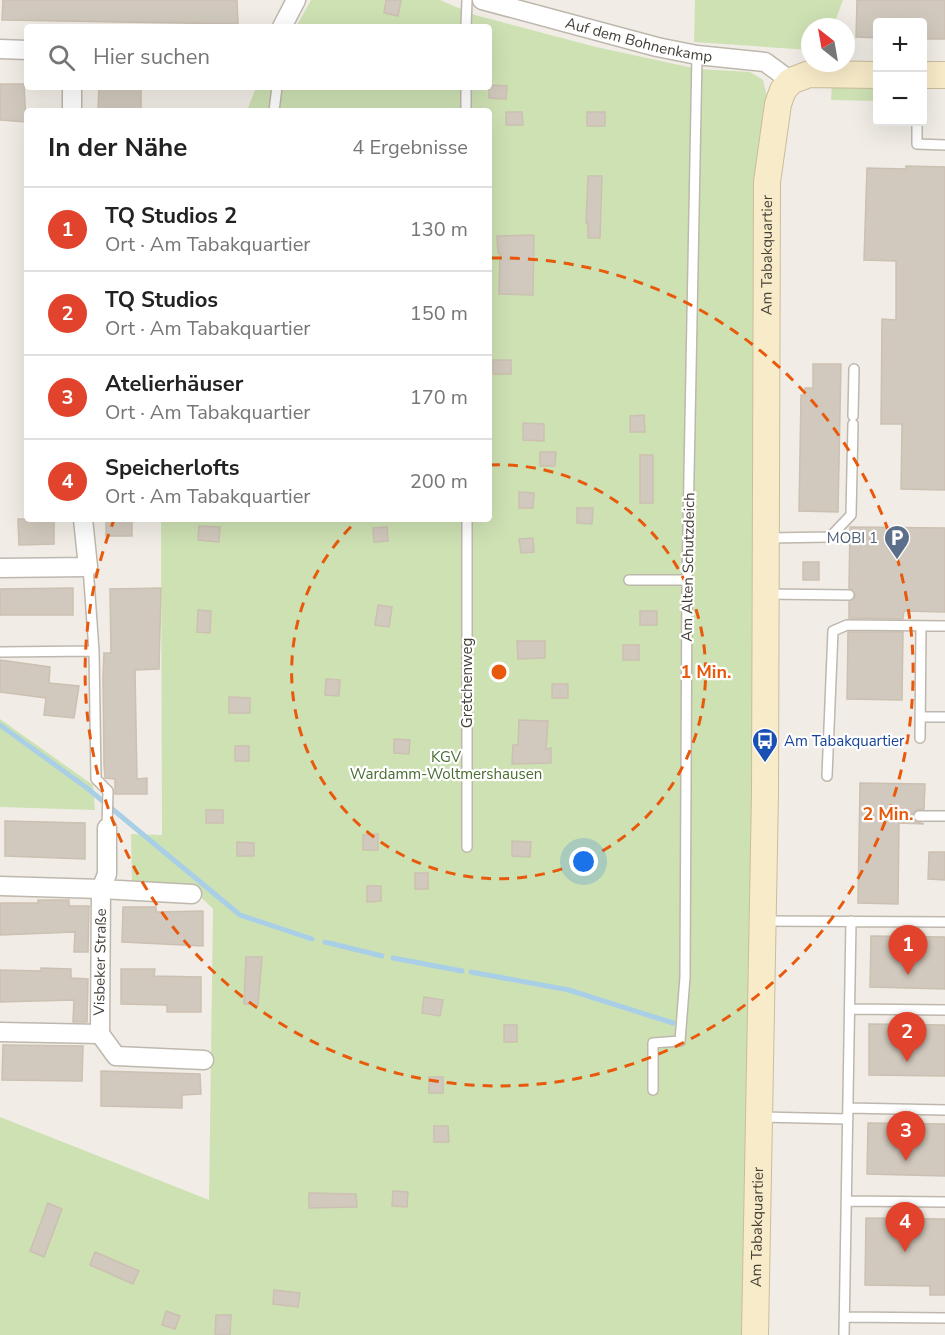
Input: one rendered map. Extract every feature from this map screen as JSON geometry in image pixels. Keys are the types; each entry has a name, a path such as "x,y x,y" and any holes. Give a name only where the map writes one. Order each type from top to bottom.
{"street":[{"path":"284,24 296,0"},
{"name":"Auf dem Bohnenkamp","path":"482,0 568,25 697,55 765,62 791,81"},
{"path":"0,49 24,50"},
{"path":"791,81 809,74 873,75"},
{"path":"927,75 945,75"},
{"name":"Am Tabakquartier","path":"755,1335 763,921 767,182 778,104 783,90 791,81"},
{"path":"72,90 72,108"},
{"path":"0,568 88,567 83,522"},
{"name":"Visbeker Straße","path":"108,828 107,874 101,889 100,1034 116,1056 204,1060"},
{"name":"Visbeker Straße","path":"0,886 192,894"},
{"name":"Visbeker Straße","path":"0,1032 100,1034"}],"lane":[{"path":"466,24 467,0"},
{"name":"Am Alten Schutzdeich","path":"653,1090 653,1043 680,1041 685,977 687,580 697,55"},
{"path":"274,108 277,90"},
{"path":"466,90 466,108"},
{"path":"917,126 917,144 945,145"},
{"path":"765,538 830,537 851,515 854,369"},
{"name":"Gretchenweg","path":"467,522 467,848"},
{"path":"88,567 94,651 96,779 108,791 108,828"},
{"path":"629,580 687,580"},
{"path":"765,594 849,595"},
{"path":"827,776 832,631 847,625 945,626"},
{"path":"920,738 921,626"},
{"path":"0,652 94,651"},
{"path":"921,717 945,717"},
{"path":"919,816 945,816"},
{"path":"763,921 945,922"},
{"path":"844,1335 851,921"},
{"path":"850,1009 945,1010"},
{"path":"848,1108 945,1110"},
{"path":"759,1117 848,1119"},
{"path":"847,1201 945,1202"},
{"path":"845,1317 945,1318"}],"green space":[{"name":"KGV Wardamm-Woltmershausen","path":"311,0 440,0 475,15 596,47 698,69 750,72 763,80 767,97 756,585 748,1335 0,1335 0,1117 209,1200 213,909 189,885 132,883 131,834 162,835 161,522 492,522 492,108 248,108 255,90 492,90 492,24 298,24"},
{"path":"695,0 843,0 836,18 801,18 801,49 694,42"},
{"path":"832,83 873,84 873,101 831,100"},
{"path":"0,719 93,785 95,810 0,807"}],"building":[{"path":"3,0 237,0 238,24 2,20"},
{"path":"386,0 401,0 398,16 384,13"},
{"path":"857,0 945,0 945,39 927,39 927,18 873,18 873,38 856,37"},
{"path":"0,84 24,84 24,122 0,120"},
{"path":"492,85 507,86 506,99 489,98 489,90 492,90"},
{"path":"99,90 141,90 141,108 98,108"},
{"path":"506,112 522,112 523,125 506,125"},
{"path":"587,112 605,112 605,126 587,126"},
{"path":"906,166 945,167 945,490 901,489 902,424 881,424 882,319 896,320 896,261 864,260 867,168 906,169"},
{"path":"588,176 602,176 600,238 588,238 588,223 586,223"},
{"path":"534,235 533,295 499,294 500,253 498,253 497,236"},
{"path":"493,360 511,360 511,374 493,374"},
{"path":"813,364 841,364 838,512 799,511 801,395 805,395 805,388 813,388"},
{"path":"644,415 645,432 630,432 630,416"},
{"path":"523,423 544,424 544,441 523,440"},
{"path":"540,452 556,452 555,466 540,466"},
{"path":"640,455 653,455 653,503 640,503"},
{"path":"519,492 534,493 533,508 519,508"},
{"path":"577,508 593,508 592,524 577,523"},
{"path":"18,519 24,519 24,522 54,522 54,544 19,545"},
{"path":"106,522 132,522 132,536 106,536"},
{"path":"199,526 220,527 219,542 198,540"},
{"path":"387,527 388,541 374,542 373,528"},
{"name":"MOBI 1","path":"850,527 945,528 945,612 904,611 903,619 849,618 849,602 856,596 849,588"},
{"path":"533,538 534,552 521,553 519,539"},
{"path":"803,562 819,562 819,580 803,580"},
{"path":"73,588 73,615 0,615 0,589"},
{"path":"161,588 159,669 135,670 137,779 147,778 147,794 115,794 115,779 105,778 104,764 103,676 104,653 111,653 110,589"},
{"path":"378,605 392,607 389,627 375,625"},
{"path":"198,610 211,611 210,633 197,632"},
{"path":"640,611 657,611 657,625 640,625"},
{"path":"848,632 903,632 902,700 847,699"},
{"path":"517,641 545,641 545,658 518,659"},
{"path":"623,645 639,645 639,660 623,660"},
{"path":"0,660 50,667 49,683 79,686 74,718 44,715 46,698 0,692"},
{"path":"326,679 340,680 339,696 325,695"},
{"path":"552,684 568,684 568,698 552,698"},
{"path":"229,697 250,698 250,713 229,713"},
{"path":"519,720 548,721 546,749 551,748 551,763 512,764 513,745 518,745"},
{"path":"394,739 410,740 409,754 394,753"},
{"path":"235,746 249,746 249,761 235,761"},
{"path":"860,783 925,784 924,809 916,810 912,815 915,821 924,824 899,823 898,904 858,903"},
{"path":"206,810 223,810 223,823 206,823"},
{"path":"5,821 85,823 85,859 5,856"},
{"path":"378,834 378,850 363,850 363,835"},
{"path":"512,841 531,842 530,857 512,856"},
{"path":"237,842 254,843 254,856 237,856"},
{"path":"929,852 945,852 945,880 928,879"},
{"path":"415,873 428,873 428,889 415,889"},
{"path":"367,886 381,886 381,901 367,902"},
{"path":"38,900 69,900 69,906 89,906 88,952 74,952 75,932 0,935 0,903 38,903"},
{"path":"123,907 156,907 156,912 203,911 203,946 122,942"},
{"path":"871,936 945,937 945,989 870,987"},
{"path":"246,957 262,957 258,1005 244,1004"},
{"path":"41,968 71,969 71,978 88,979 87,1022 73,1022 74,1000 0,1002 0,970 41,971"},
{"path":"121,969 155,969 154,976 201,977 201,1012 167,1012 167,1005 121,1004"},
{"path":"424,997 443,1000 440,1016 422,1013"},
{"path":"869,1024 945,1025 945,1076 869,1075"},
{"path":"504,1025 517,1025 517,1042 504,1042"},
{"path":"3,1045 83,1046 82,1081 2,1080"},
{"path":"101,1071 200,1074 201,1094 182,1095 182,1108 101,1106"},
{"path":"429,1077 443,1077 443,1093 429,1093"},
{"path":"868,1123 945,1124 945,1176 867,1174"},
{"path":"434,1126 448,1126 449,1142 434,1142"},
{"path":"393,1191 408,1192 407,1207 392,1206"},
{"path":"309,1193 356,1194 357,1207 309,1208"},
{"path":"48,1203 62,1209 44,1257 30,1251"},
{"path":"866,1218 945,1219 945,1295 930,1295 930,1286 865,1285"},
{"path":"95,1252 139,1271 133,1284 90,1265"},
{"path":"274,1290 300,1293 298,1307 273,1304"},
{"path":"166,1311 180,1316 175,1329 162,1325"},
{"path":"216,1315 231,1315 230,1335 215,1335"}],"waterway":[{"path":"0,725 87,788 240,915 312,939"},
{"path":"325,942 382,956"},
{"path":"393,958 462,971"},
{"path":"471,972 569,990 673,1023"}],"place":[{"name":"MOBI 1","path":"897,561"},
{"name":"Am Tabakquartier","path":"765,764"},
{"name":"TQ Studios 2","path":"908,975"},
{"name":"TQ Studios","path":"907,1062"},
{"name":"Atelierhäuser","path":"906,1161"},
{"name":"Speicherlofts","path":"905,1252"}]}
